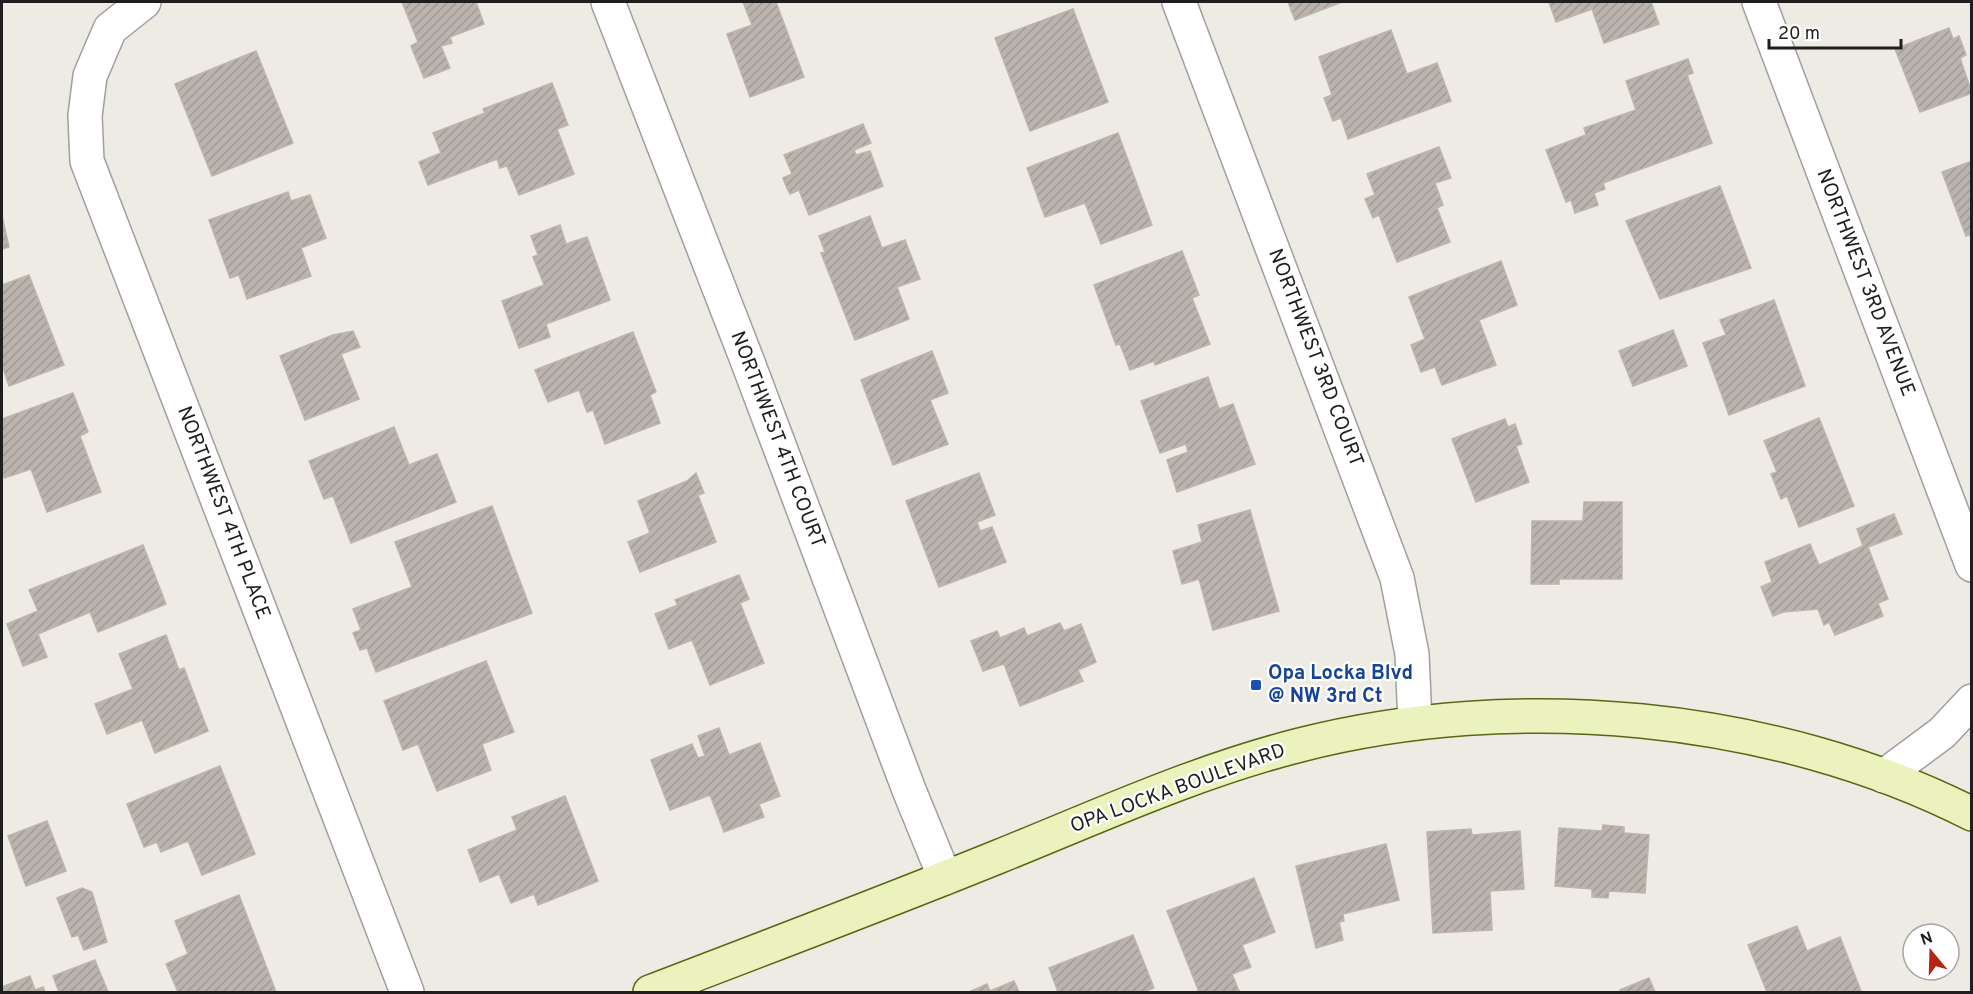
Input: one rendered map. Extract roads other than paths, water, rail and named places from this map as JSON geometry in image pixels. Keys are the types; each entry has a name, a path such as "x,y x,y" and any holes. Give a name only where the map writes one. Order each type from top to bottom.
{"main road":[{"name":"OPA LOCKA BOULEVARD","path":"650,993 1204,775 1302,744 1415,723 1510,716 1586,716 1652,722 1778,746 1884,776 1971,814"}],"street":[{"name":"NORTHWEST 4TH PLACE","path":"144,2 110,29 90,76 85,116 87,161 407,993"},
{"name":"NORTHWEST 4TH COURT","path":"608,2 747,360 909,790 945,878"},
{"name":"NORTHWEST 3RD COURT","path":"1179,2 1397,578 1413,654 1415,723"},
{"name":"NORTHWEST 3RD AVENUE","path":"1759,2 1971,565"},
{"path":"1884,776 1942,734 1971,701"}],"place":[{"name":"Opa Locka Blvd @ NW 3rd Ct","path":"1256,685"}]}
